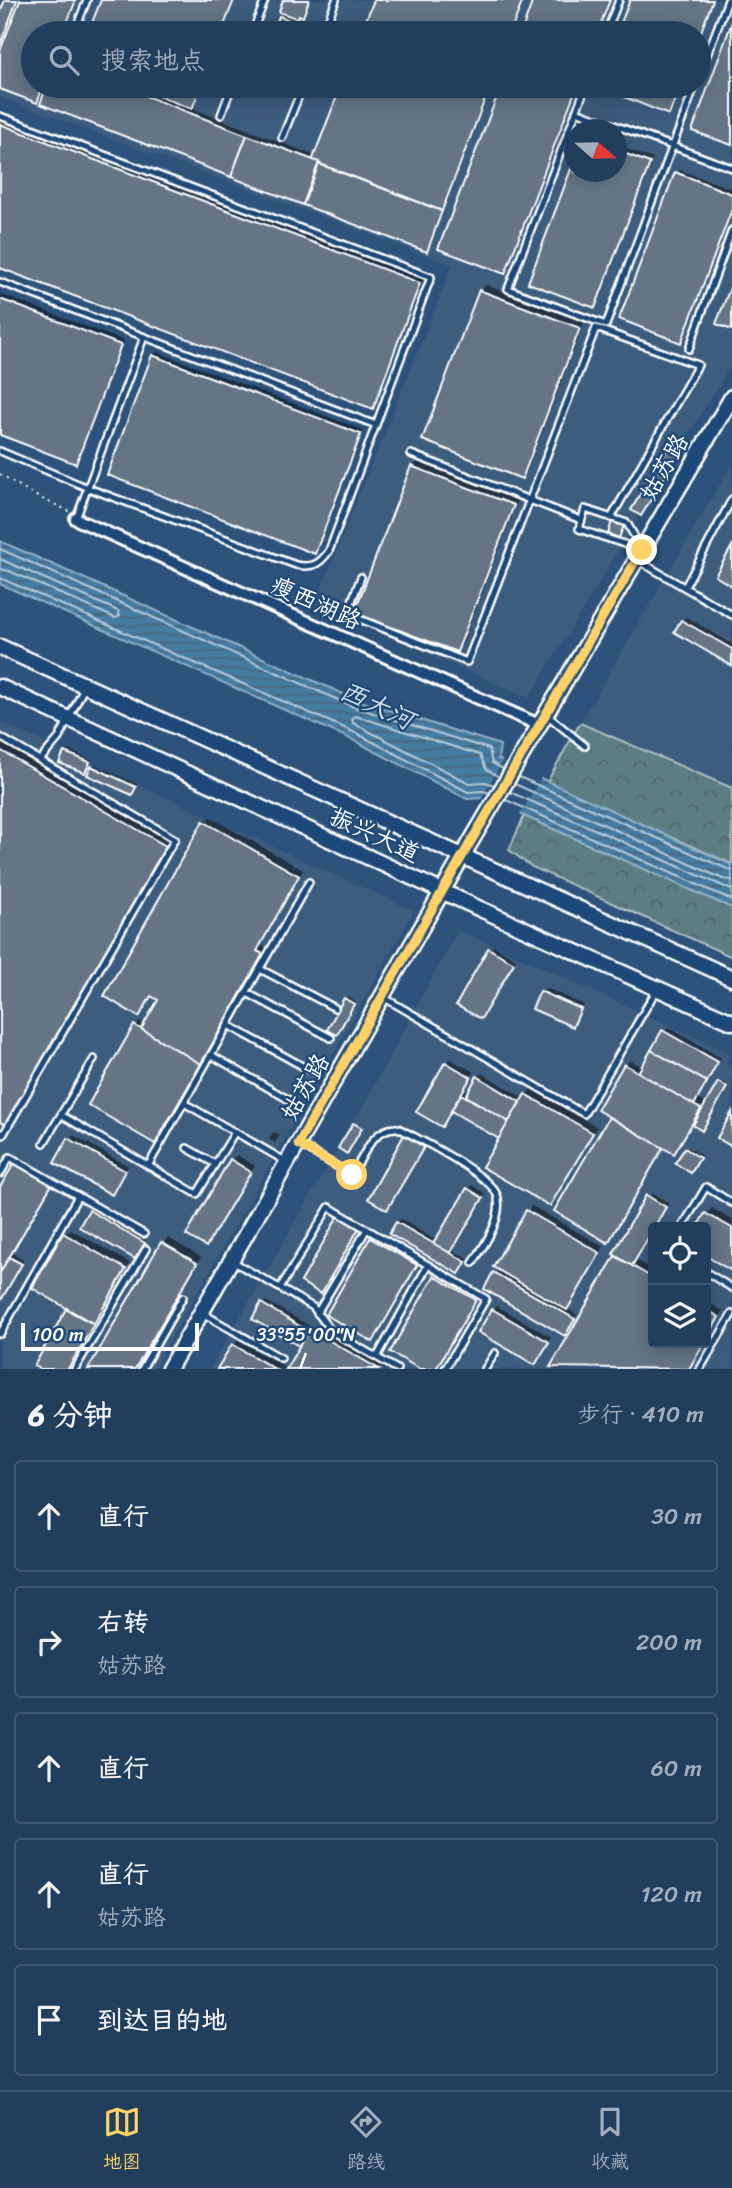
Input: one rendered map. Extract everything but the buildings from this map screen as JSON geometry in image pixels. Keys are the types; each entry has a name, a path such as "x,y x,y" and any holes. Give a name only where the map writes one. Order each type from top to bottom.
{"main road":[{"name":"姑苏路","path":"169,1369 463,855 732,397"},
{"name":"振兴大道","path":"0,647 732,978"},
{"name":"振兴大道","path":"0,687 732,1022"}],"street":[{"name":"瘦西湖路","path":"76,519 542,720"}],"lane":[{"path":"79,21 87,0"},
{"path":"257,21 265,0"},
{"path":"328,21 336,0"},
{"path":"610,21 618,0"},
{"path":"711,45 728,0"},
{"path":"221,115 227,98"},
{"path":"282,138 298,98"},
{"path":"581,98 508,289 606,325 690,98"},
{"path":"576,111 732,168"},
{"path":"0,116 431,277 329,551 321,562 310,567 296,565 88,488 0,451"},
{"path":"688,349 732,230"},
{"path":"0,282 376,425"},
{"path":"361,578 347,614 467,662 596,328 698,365 611,517"},
{"path":"76,519 144,337"},
{"path":"411,454 582,520"},
{"path":"685,587 732,499"},
{"path":"640,554 627,523 585,509 579,529 640,554 685,587 732,615"},
{"path":"40,760 59,738 85,685"},
{"path":"542,720 585,746"},
{"path":"0,737 175,839 3,1135 0,1133"},
{"path":"148,1166 309,882"},
{"path":"260,969 335,1008"},
{"path":"383,997 584,1114 658,988"},
{"path":"247,993 331,1038"},
{"path":"228,1025 313,1072"},
{"path":"211,1055 291,1101"},
{"path":"44,1143 94,1059"},
{"path":"184,1103 287,1163"},
{"path":"61,1115 197,1194 234,1132"},
{"path":"298,1144 352,1175 374,1136 390,1127 398,1128 480,1175 493,1187 498,1197 498,1208 495,1222 473,1264"},
{"path":"187,1148 215,1164"},
{"path":"0,1174 10,1157 144,1234"},
{"path":"685,1222 706,1187 732,1203"},
{"path":"0,1334 78,1196"},
{"path":"280,1288 329,1207 486,1299 445,1369"},
{"path":"317,1313 367,1229"},
{"path":"75,1369 146,1249"},
{"path":"231,1260 313,1307 331,1331 397,1369"},
{"path":"377,1357 428,1265"},
{"path":"711,1275 732,1288"},
{"path":"142,1369 183,1297"},
{"path":"201,1313 281,1358"},
{"path":"700,1369 732,1314"},
{"path":"485,1369 495,1353"}],"path":[{"path":"0,474 36,496 71,512 76,519"}],"shaded area":[{"path":"0,0 732,0 732,363 529,698 315,604 453,265 0,97"},
{"path":"732,464 732,788 580,723"},
{"path":"0,722 414,911 154,1369 0,1369"},
{"path":"458,930 730,1053 725,1065 732,1069 732,1369 210,1369 364,1104"}],"green space":[{"path":"580,723 732,788 732,864 547,782"},
{"path":"524,816 732,908 732,957 532,867 509,850"}],"water":[{"path":"0,541 357,700 500,745 498,759 732,865 732,908 484,798 467,799 355,741 0,584"}],"pier":[{"path":"504,758 542,776 519,817 480,801"}],"route":[{"path":"352,1175 298,1144 642,550"}],"water label":[{"name":"西大河","path":"377,705"}]}
